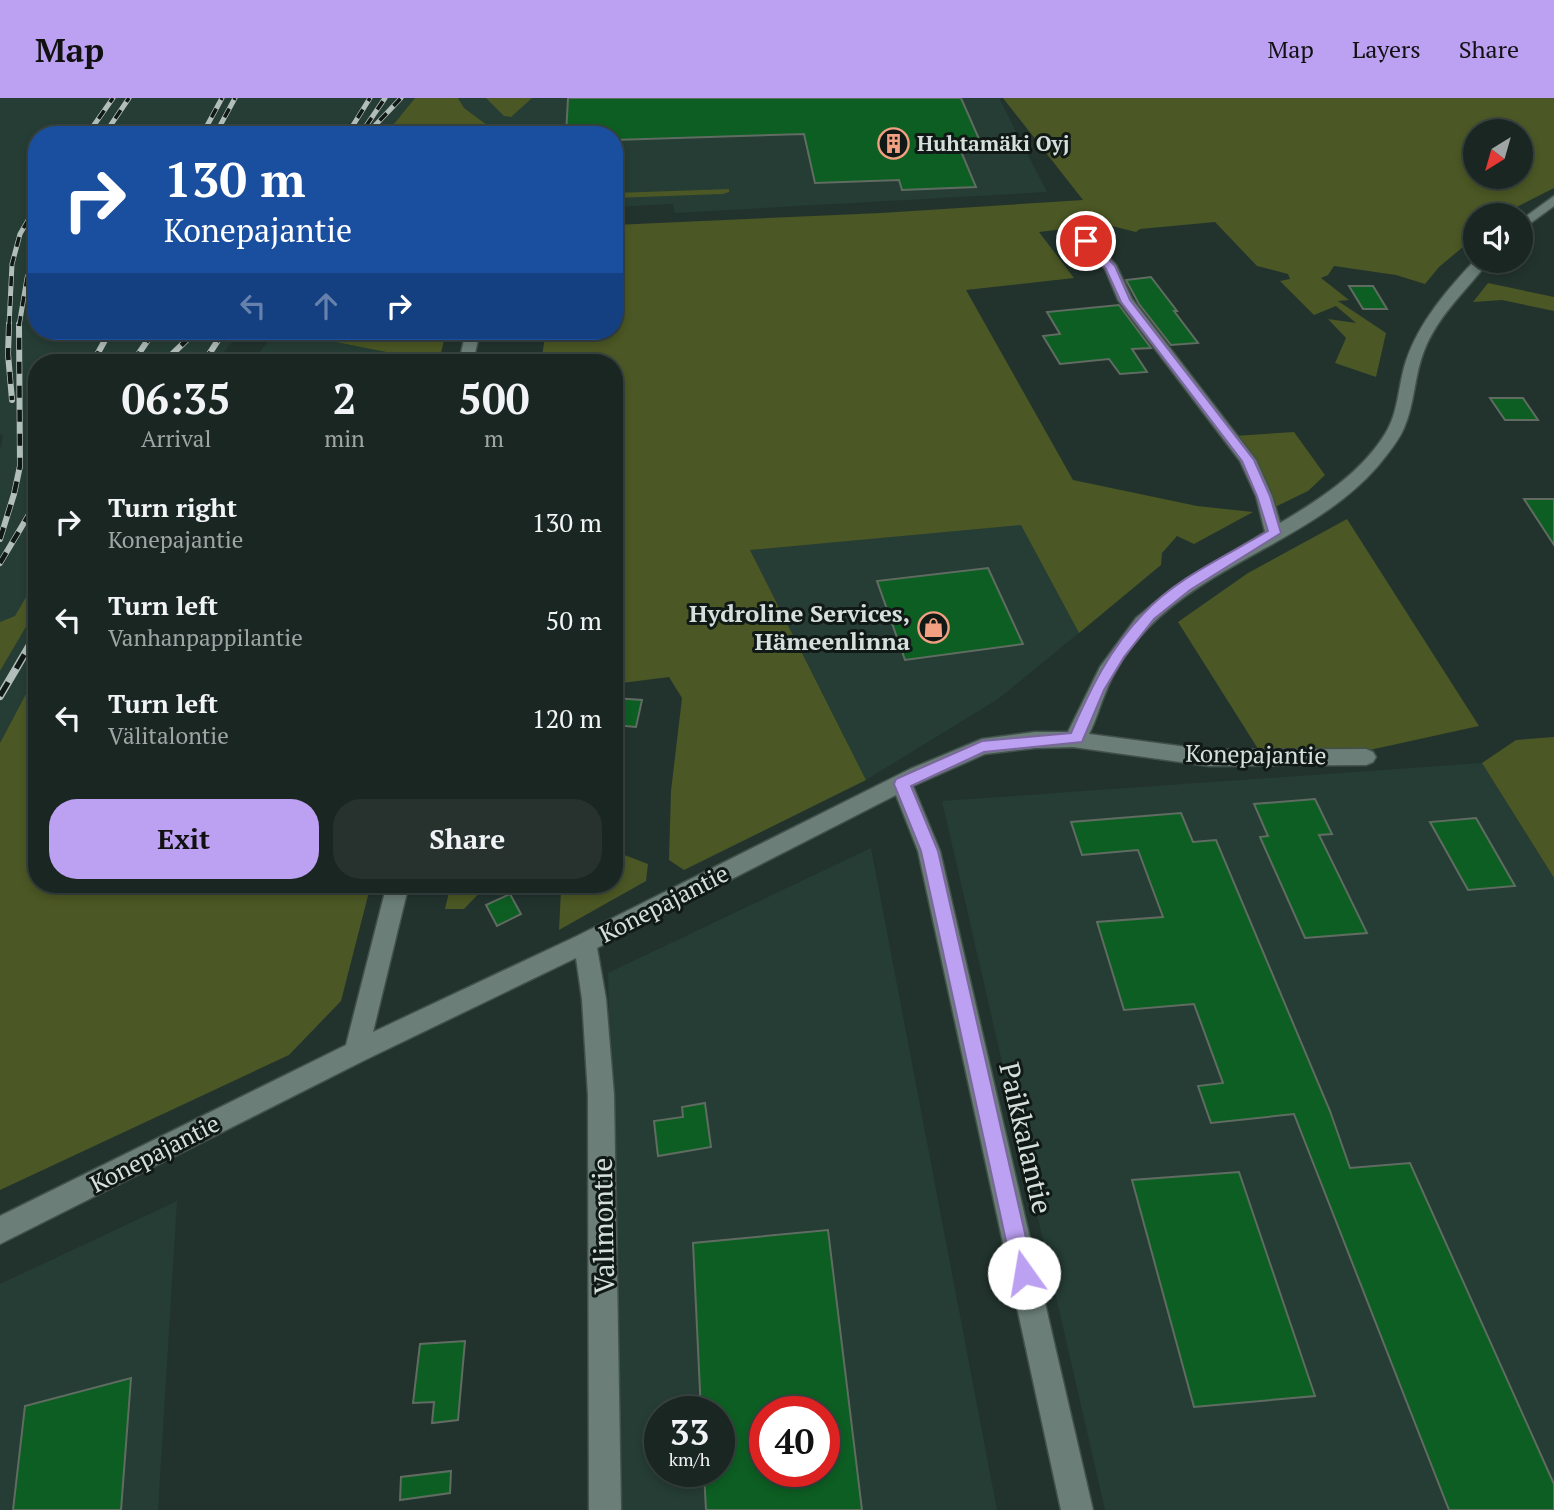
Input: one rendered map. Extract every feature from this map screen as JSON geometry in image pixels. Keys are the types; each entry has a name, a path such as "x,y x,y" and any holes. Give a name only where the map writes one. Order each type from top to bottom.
{"street":[{"path":"1533,217 1554,200"},
{"path":"1086,241 1111,268 1125,300 1248,460 1264,496 1275,533"},
{"path":"1073,739 1119,653 1149,616 1185,586 1336,494 1361,472 1392,437 1404,409 1412,364 1448,297 1471,273"},
{"name":"Konepajantie","path":"0,1230 356,1052 585,943 902,784 982,747 1035,740 1073,739 1209,758 1366,757"},
{"name":"Paikkalantie","path":"902,784 929,851 1077,1510"},
{"path":"356,1052 396,893"},
{"name":"Valimontie","path":"585,943 593,987 601,1095 605,1510"}],"shaded area":[{"path":"0,98 415,98 392,126 28,126 28,340 234,340 222,354 28,354 28,594 15,617 0,622 0,449 3,437 0,434"},
{"path":"446,98 999,98 1047,192 675,213 673,204 623,207 623,126 421,126"},
{"path":"269,340 326,340 396,354 258,354"},
{"path":"1021,524 1079,633 998,699 866,780 750,550"},
{"path":"28,623 28,690 0,743 0,671"},
{"path":"1482,763 1554,878 1554,1510 1105,1510 942,801"},
{"path":"871,848 997,1510 621,1510 608,973"},
{"path":"177,1201 158,1510 0,1510 0,1284"}],"green space":[{"path":"415,98 458,98 464,108 487,125 470,126 392,126"},
{"path":"486,98 532,98 511,117 504,116"},
{"path":"1003,98 1554,98 1554,188 1525,203 1463,203 1463,247 1439,267 1425,284 1396,275 1334,266 1328,275 1321,278 1349,300 1338,301 1386,333 1376,377 1335,363 1346,338 1328,319 1356,323 1336,306 1314,315 1280,281 1290,279 1288,274 1257,266 1215,222 1140,229 1136,232 1104,224 1039,232 1074,278 966,290 1073,480 1197,506 1253,512 1194,544 1177,536 1162,553 1161,565 1079,633 1021,525 750,550 866,780 684,870 669,860 671,791 682,698 669,677 623,683 623,354 542,354 545,340 623,340 623,225 881,213 1083,200"},
{"path":"729,189 729,192 723,194 623,198 623,193"},
{"path":"1488,283 1554,297 1554,311 1502,300 1473,302"},
{"path":"326,340 444,340 441,354 396,354"},
{"path":"1294,432 1325,475 1308,491 1273,508 1234,436"},
{"path":"1347,519 1479,726 1365,751 1260,752 1178,622 1248,573"},
{"path":"28,594 28,623 0,671 0,622 15,616"},
{"path":"28,690 28,893 369,893 341,1001 289,1055 0,1190 0,743"},
{"path":"1554,737 1554,878 1482,763 1516,740"},
{"path":"623,854 648,864 646,881 559,930 561,893 623,893"},
{"path":"449,893 479,893 464,909 445,909"}],"building":[{"name":"Huhtamäki Oyj","path":"568,98 961,98 983,148 960,149 976,187 902,190 899,180 815,183 804,134 623,140 623,126 566,126"},
{"path":"1151,277 1198,343 1171,345 1139,304 1126,280"},
{"path":"1349,286 1373,286 1387,309 1363,309"},
{"path":"1119,305 1151,348 1132,349 1147,372 1120,374 1109,359 1060,364 1043,336 1060,334 1047,312"},
{"path":"1490,398 1523,398 1538,420 1505,420"},
{"path":"1524,499 1554,499 1554,545"},
{"path":"988,568 1023,644 905,660 877,581"},
{"path":"623,699 642,700 636,727 623,726"},
{"path":"1315,799 1332,834 1319,835 1367,933 1305,938 1260,837 1268,836 1254,804"},
{"path":"1181,813 1193,842 1216,840 1330,1111 1350,1168 1410,1163 1554,1484 1554,1510 1449,1510 1294,1114 1211,1123 1198,1086 1223,1083 1194,1004 1124,1010 1097,922 1163,917 1138,850 1082,855 1071,822"},
{"path":"1476,818 1515,886 1468,890 1430,822"},
{"path":"510,894 521,914 497,926 486,905"},
{"path":"705,1103 711,1147 658,1156 654,1121 683,1117 682,1107"},
{"path":"1239,1172 1315,1396 1194,1407 1132,1180"},
{"path":"828,1230 862,1510 706,1510 705,1487 735,1487 735,1396 700,1396 693,1243"},
{"path":"465,1341 458,1420 432,1423 434,1402 413,1403 420,1344"},
{"path":"131,1378 121,1510 13,1510 25,1406"},
{"path":"451,1471 450,1493 400,1500 401,1477"}],"railway":[{"path":"93,126 113,98"},
{"path":"110,126 129,98"},
{"path":"207,126 222,98"},
{"path":"220,126 235,98"},
{"path":"353,126 370,98"},
{"path":"366,126 385,98"},
{"path":"375,126 401,98"},
{"path":"9,326 12,264 20,234 28,220"},
{"path":"19,326 28,276"},
{"path":"9,324 8,354 12,400"},
{"path":"0,539 20,466 19,326"},
{"path":"97,354 105,340"},
{"path":"138,354 148,340"},
{"path":"172,354 187,340"},
{"path":"209,354 218,340"},
{"path":"0,563 28,516"},
{"path":"0,696 28,648"}],"place":[{"name":"Huhtamäki Oyj","path":"894,144"},
{"name":"Hydroline Services, Hämeenlinna","path":"933,628"}],"route":[{"path":"1024,1273 929,851 902,784 982,747 1076,738 1097,690 1119,653 1149,616 1185,586 1275,533 1264,496 1248,460 1125,300 1111,268 1086,241"}]}
